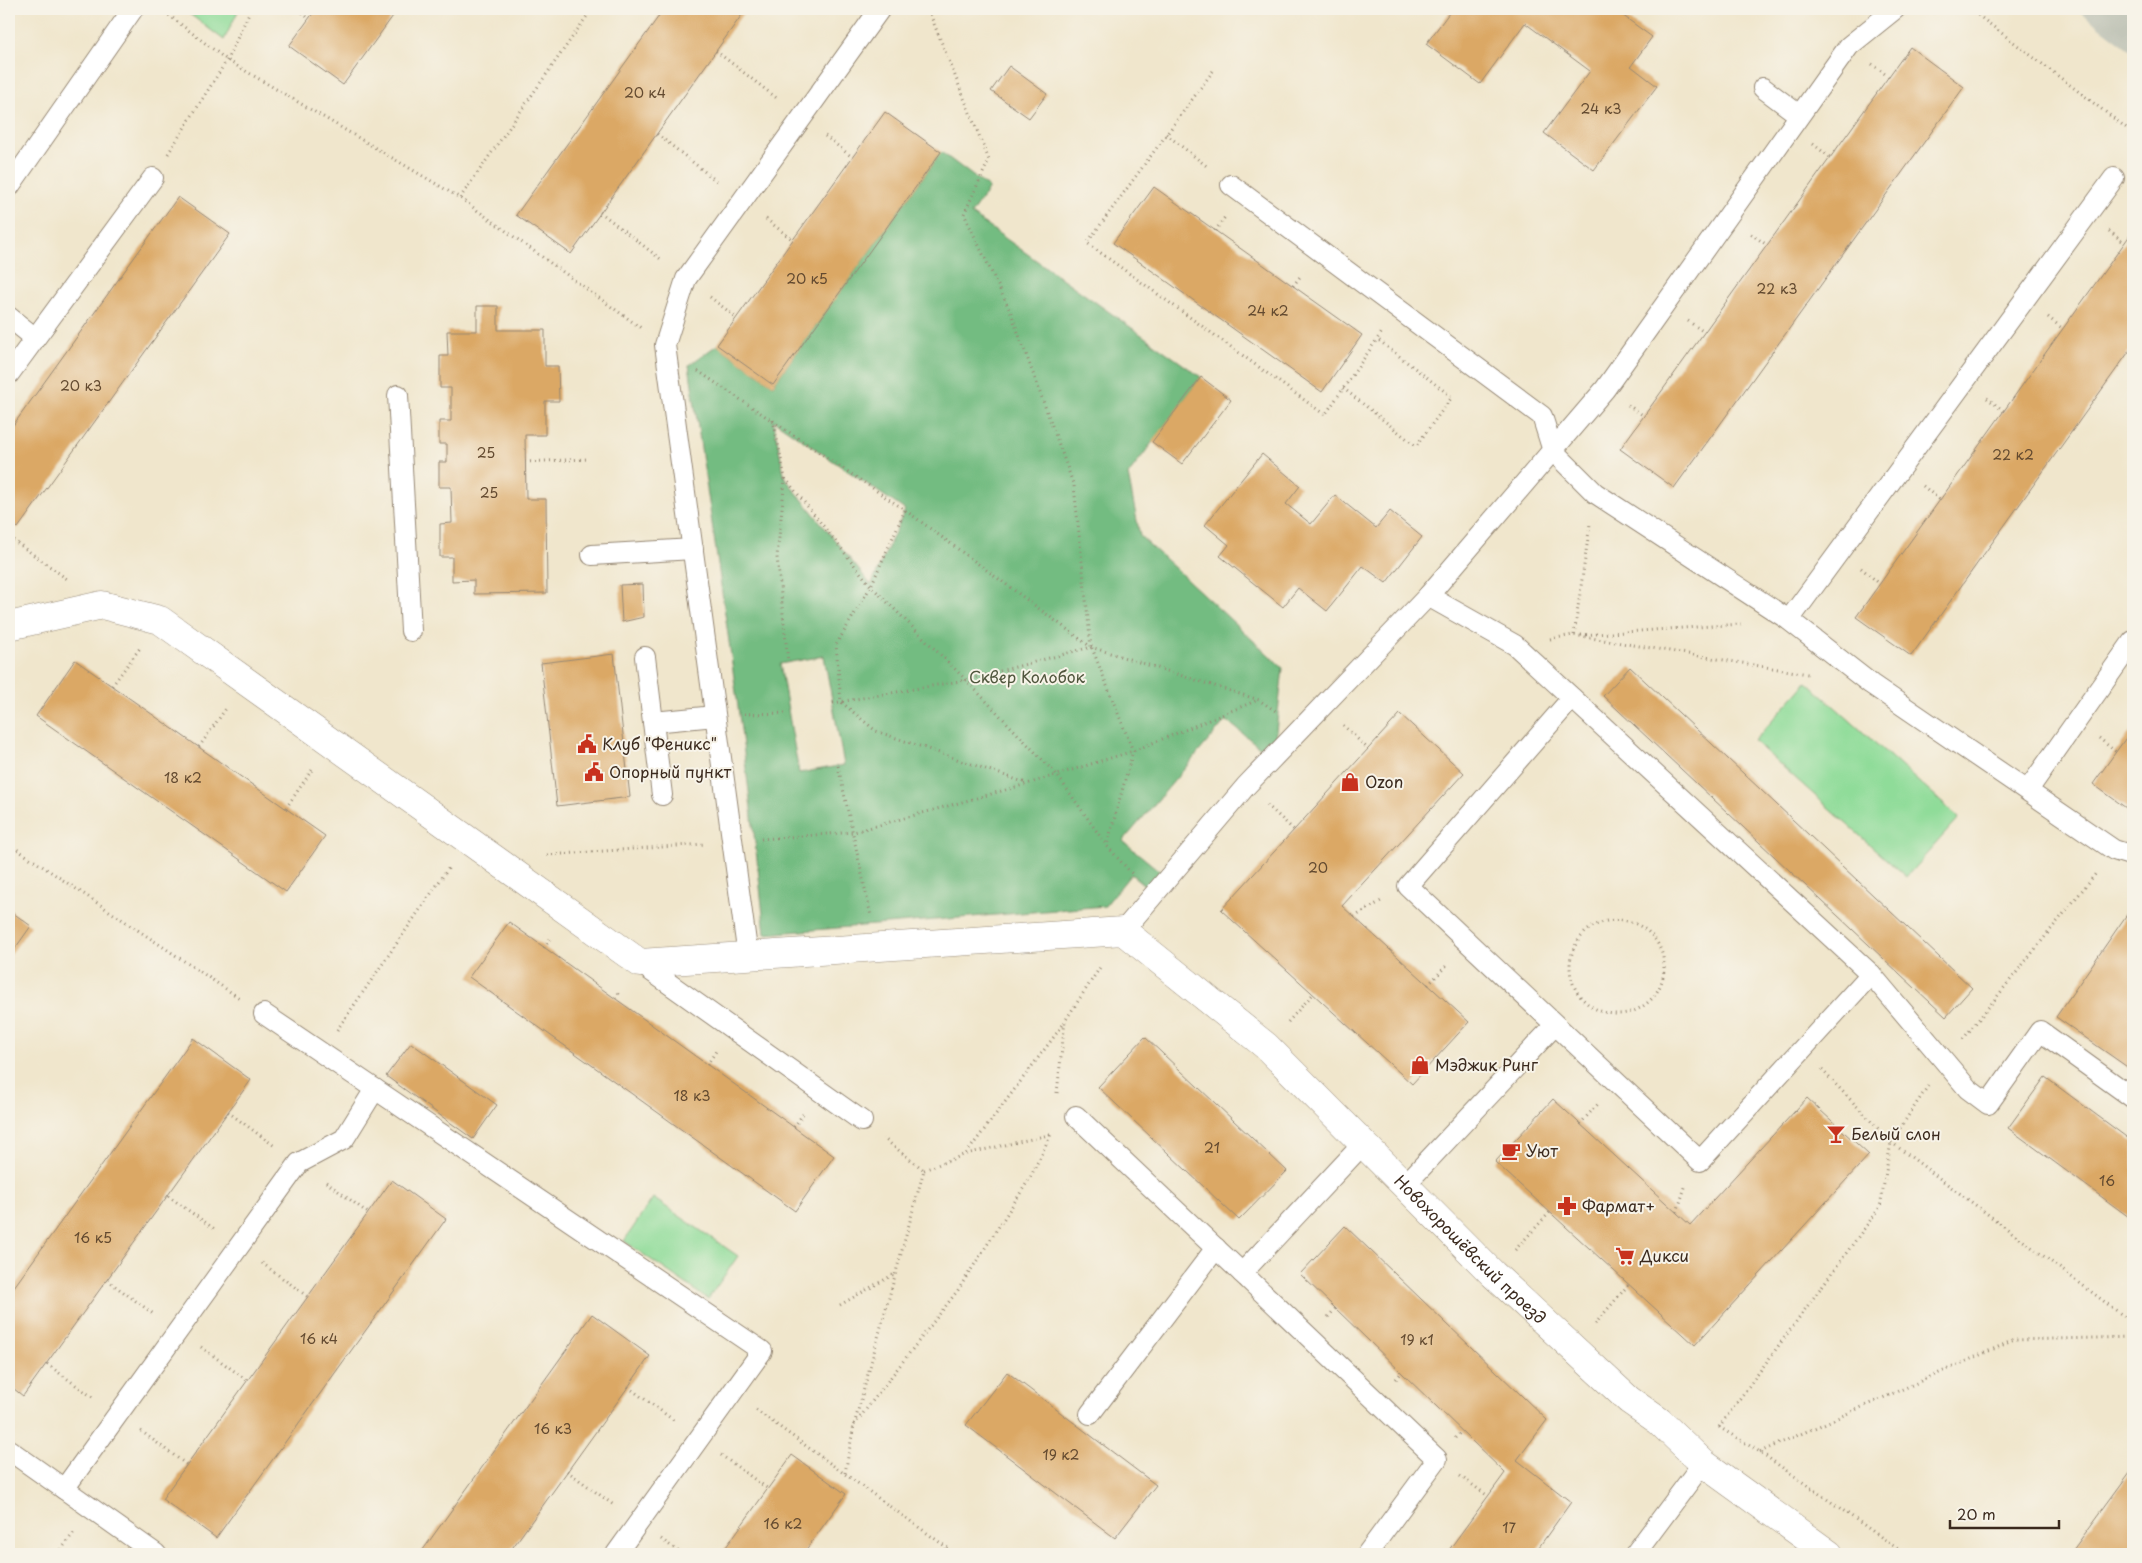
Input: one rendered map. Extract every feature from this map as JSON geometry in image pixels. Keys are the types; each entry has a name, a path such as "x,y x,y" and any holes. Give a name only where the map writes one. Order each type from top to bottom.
{"street":[{"path":"9,626 102,605 160,620 640,963 1123,931"},
{"name":"Новохорошёвский проезд","path":"1123,931 1266,1046 1362,1145 1492,1274 1629,1400 1659,1421 1703,1463 1829,1554"}],"lane":[{"path":"9,187 133,9"},
{"path":"748,957 665,345 686,280 880,9"},
{"path":"1123,931 1246,786 1301,726 1428,596 1605,389 1849,46 1895,9"},
{"path":"1763,88 1800,115"},
{"path":"9,374 153,178"},
{"path":"1789,620 2114,178"},
{"path":"1232,185 1542,416 1553,451 1595,493 1789,620 1871,684 2124,853"},
{"path":"9,317 35,338"},
{"path":"398,395 411,631"},
{"path":"592,555 693,549"},
{"path":"1428,596 1515,645 1870,974 1968,1089 1988,1104 2040,1030 2133,1098"},
{"path":"2028,790 2133,642"},
{"path":"645,657 662,795"},
{"path":"1572,698 1408,886 1700,1161 1870,974"},
{"path":"653,722 715,716"},
{"path":"640,963 862,1121"},
{"path":"264,1014 762,1351 616,1554"},
{"path":"1404,1186 1555,1025"},
{"path":"64,1490 299,1163 344,1139 374,1089"},
{"path":"1076,1116 1437,1459 1367,1554"},
{"path":"1242,1273 1362,1145"},
{"path":"1090,1414 1216,1248"},
{"path":"9,1450 156,1554"},
{"path":"1635,1554 1703,1463"}],"path":[{"path":"161,9 227,60 460,198 665,345"},
{"path":"153,178 227,60 251,9"},
{"path":"299,9 309,18"},
{"path":"460,198 592,9"},
{"path":"928,9 989,160 964,214 1011,313 1074,486 1092,647 1133,751 1107,846"},
{"path":"1970,9 2133,133"},
{"path":"1213,71 1087,243 1324,415 1398,309"},
{"path":"1166,134 1232,185"},
{"path":"1343,388 1416,446 1452,397 1377,339"},
{"path":"696,370 905,510 1092,647 1259,700 1301,726"},
{"path":"773,420 785,478 777,557 788,662"},
{"path":"526,462 588,459"},
{"path":"785,478 871,586 966,680 1057,775 1107,846 1131,874 1154,894"},
{"path":"1573,635 1595,493"},
{"path":"905,510 871,586 836,645 841,702 876,731 1027,784"},
{"path":"9,537 102,605"},
{"path":"112,686 160,620"},
{"path":"1515,645 1573,635 1789,620"},
{"path":"1573,635 1813,675"},
{"path":"833,703 966,680 1092,647"},
{"path":"199,747 246,681"},
{"path":"544,855 854,832 1027,784 1133,751 1259,700"},
{"path":"715,716 788,713"},
{"path":"286,808 331,742"},
{"path":"838,766 854,832 871,918"},
{"path":"1246,786 1294,830"},
{"path":"321,1053 468,840"},
{"path":"9,844 264,1014"},
{"path":"1719,1427 1880,1207 1891,1142 1945,1061 2124,853"},
{"path":"1621,920 1637,925 1650,934 1659,946 1663,961 1663,976 1659,990 1650,1002 1637,1010 1623,1014 1608,1014 1594,1009 1573,986 1570,970 1571,954 1578,940 1590,928 1605,921 1621,920"},
{"path":"966,1154 1065,1022 1123,931"},
{"path":"1056,1097 1065,1022"},
{"path":"1802,1049 1891,1142 2133,1323"},
{"path":"924,1170 966,1154 1052,1134 1076,1116"},
{"path":"862,1121 924,1170"},
{"path":"854,1425 958,1290 1030,1178 1052,1134 1053,1125"},
{"path":"845,1473 854,1425 924,1170"},
{"path":"1492,1274 1550,1212"},
{"path":"840,1305 896,1272"},
{"path":"1574,1350 1629,1284"},
{"path":"1760,1452 2014,1340 2133,1338"},
{"path":"732,1392 956,1554"},
{"path":"1711,1426 1719,1427 1760,1452 1905,1554"},
{"path":"943,1554 946,1547"}],"shaded area":[{"path":"2076,9 2133,9 2133,52"}],"green space":[{"path":"183,9 239,9 224,40"},
{"name":"Сквер Колобок","path":"941,152 989,188 971,214 1201,377 1128,475 1140,536 1283,668 1273,758 1226,720 1123,841 1168,878 1155,894 1131,874 1105,906 765,934 740,720 689,365 717,345 773,385","holes":["773,420 905,510 871,585 785,478","824,656 844,765 799,773 780,664"]},
{"path":"1807,682 1959,818 1906,877 1754,741"},
{"path":"653,1198 738,1256 708,1299 624,1241"}],"building":[{"path":"316,9 398,9 343,85 289,46"},
{"path":"664,9 746,9 571,254 516,215"},
{"path":"1452,9 1614,9 1652,37 1631,66 1657,86 1594,170 1544,133 1590,71 1525,23 1480,84 1426,44"},
{"path":"1910,47 1964,87 1674,488 1620,449"},
{"path":"1009,66 1047,94 1029,118 991,91"},
{"path":"885,112 941,152 773,385 717,345"},
{"path":"1154,187 1362,335 1322,392 1113,243"},
{"path":"178,197 230,234 18,528 9,521 9,431"},
{"path":"2133,231 2133,346 1911,656 1856,617"},
{"path":"477,306 498,306 498,330 545,330 545,366 558,366 559,401 545,401 545,435 525,435 526,499 546,499 547,593 474,594 474,580 452,581 452,557 440,557 440,524 452,523 451,487 439,487 439,462 447,462 447,444 439,444 439,421 451,421 451,388 440,388 440,356 448,356 447,331 477,331"},
{"path":"1201,377 1231,400 1182,464 1152,442"},
{"path":"1262,454 1300,486 1286,504 1311,524 1335,495 1376,528 1390,511 1422,537 1386,583 1363,566 1327,611 1298,588 1283,607 1220,556 1229,545 1205,525"},
{"path":"643,584 644,617 622,622 620,585"},
{"name":"Клуб \"Феникс\"","path":"614,654 630,797 557,806 541,663"},
{"path":"75,660 325,836 286,892 36,716"},
{"path":"1630,667 1972,988 1946,1017 1603,696"},
{"path":"1400,714 1464,773 1342,906 1469,1022 1412,1084 1221,910"},
{"path":"2133,728 2133,813 2093,784"},
{"path":"9,910 31,926 9,957"},
{"path":"2130,910 2133,912 2133,1071 2056,1017"},
{"path":"509,922 834,1156 795,1211 469,977"},
{"path":"1145,1037 1287,1171 1239,1220 1098,1087"},
{"path":"193,1038 251,1080 23,1396 9,1385 9,1294"},
{"path":"411,1043 497,1105 473,1139 386,1076"},
{"path":"2045,1077 2133,1142 2133,1220 2008,1128"},
{"path":"1807,1098 1869,1155 1695,1345 1495,1162 1553,1099 1690,1225"},
{"path":"392,1180 446,1219 216,1538 162,1499"},
{"path":"1345,1226 1547,1420 1517,1460 1571,1502 1534,1554 1446,1554 1505,1473 1300,1274"},
{"path":"592,1314 650,1356 628,1387 508,1554 420,1554"},
{"path":"1007,1372 1156,1485 1115,1538 966,1425"},
{"path":"792,1455 846,1494 803,1554 721,1554"},
{"path":"2133,1468 2133,1554 2070,1554"}],"place":[{"name":"Клуб \"Феникс\"","path":"587,744"},
{"name":"Опорный пункт","path":"594,772"},
{"name":"Ozon","path":"1350,782"},
{"name":"Мэджик Ринг","path":"1420,1065"},
{"name":"Белый слон","path":"1836,1134"},
{"name":"Уют","path":"1511,1151"},
{"name":"Фармат+","path":"1567,1206"},
{"name":"Дикси","path":"1625,1256"}]}
